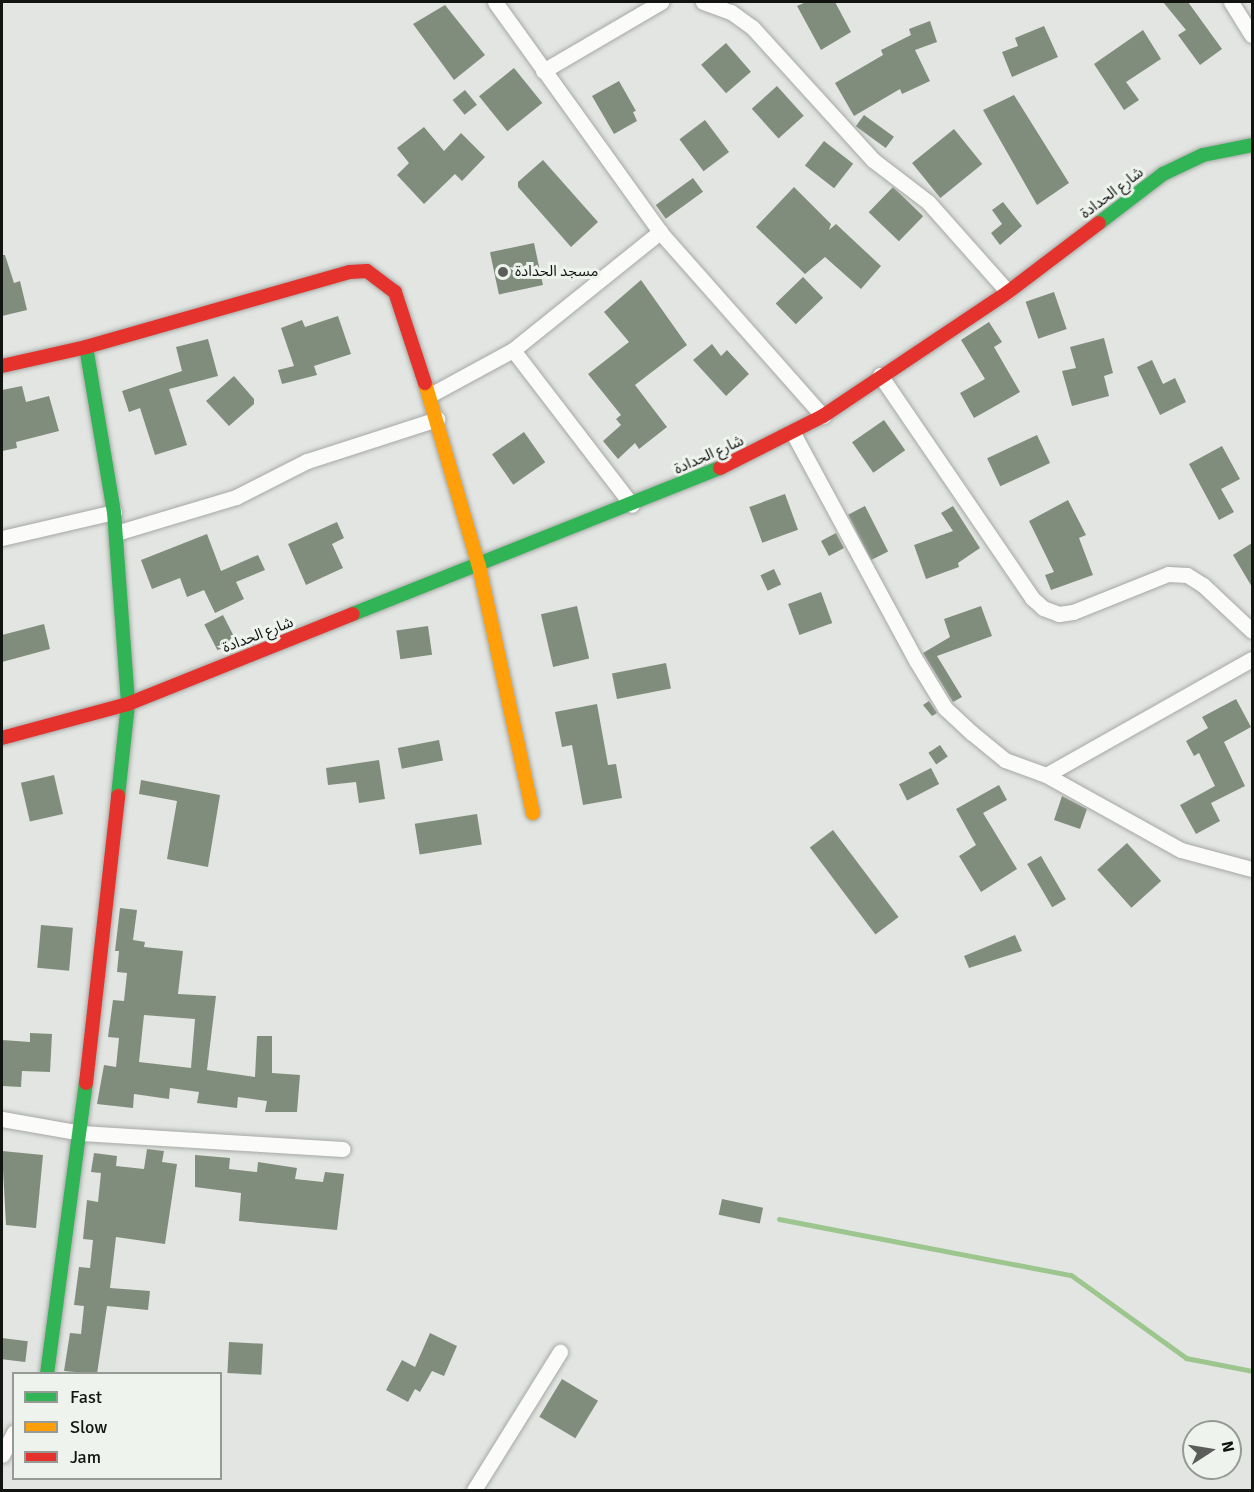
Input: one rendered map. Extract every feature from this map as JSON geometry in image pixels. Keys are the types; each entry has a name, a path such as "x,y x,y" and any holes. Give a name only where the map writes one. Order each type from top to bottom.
{"street":[{"path":"495,2 660,232 823,416"},
{"path":"543,71 661,2"},
{"path":"703,2 731,12 752,27 873,160 928,202 1008,292"},
{"path":"1231,2 1252,35"},
{"name":"شارع الحدادة","path":"2,738 128,704 632,505 793,433 823,416 880,375 1008,292 1163,174 1203,155 1252,145"},
{"path":"430,395 513,350 660,232"},
{"path":"2,366 86,347 350,272 367,271 395,292 430,395 479,566 533,813"},
{"path":"46,1372 81,1133 128,704 114,512 86,347"},
{"path":"513,350 632,505"},
{"path":"880,375 1032,598 1043,608 1059,614 1074,612 1168,574 1187,575 1203,585 1252,630"},
{"path":"116,533 236,497 308,461 437,419"},
{"path":"793,433 945,708 1005,760 1046,774 1181,850 1252,868"},
{"path":"2,538 114,512"},
{"path":"1046,774 1252,659"},
{"path":"2,1119 81,1133 343,1149"},
{"path":"474,1491 560,1352"},
{"path":"2,1455 12,1436"}],"building":[{"path":"806,2 835,2 851,32 821,50 797,6"},
{"path":"1163,2 1188,2 1222,49 1200,65 1178,35 1186,30"},
{"path":"445,5 485,55 454,80 413,24"},
{"path":"930,21 937,42 915,50 930,81 902,94 900,89 854,116 835,83 883,55 881,50 911,35 909,29"},
{"path":"1044,26 1058,57 1012,77 1002,52 1018,46 1015,38"},
{"path":"1143,30 1161,59 1126,82 1139,100 1124,110 1094,64"},
{"path":"726,43 751,72 726,93 701,65"},
{"path":"514,68 542,103 507,131 479,96"},
{"path":"619,81 636,111 633,112 637,121 614,134 592,96"},
{"path":"777,86 804,116 778,138 752,109"},
{"path":"465,90 477,105 465,115 453,100"},
{"path":"1014,95 1069,183 1037,205 983,110"},
{"path":"864,115 894,137 886,148 856,126"},
{"path":"705,120 729,152 704,171 679,139"},
{"path":"424,127 444,151 461,133 485,157 462,181 455,174 424,204 397,175 409,163 397,148"},
{"path":"954,129 982,164 940,198 912,163"},
{"path":"824,141 853,164 834,188 805,165"},
{"path":"543,160 598,222 571,247 518,187 518,182"},
{"path":"693,178 703,192 666,219 656,205"},
{"path":"794,187 831,224 829,230 836,224 881,266 861,289 825,257 805,274 756,227"},
{"path":"893,187 923,216 899,241 869,212"},
{"path":"1003,202 1022,226 1000,245 991,233 1002,224 992,210"},
{"path":"534,243 543,285 499,294 490,252"},
{"path":"2,255 5,255 14,283 20,281 27,310 2,316"},
{"path":"803,277 823,298 796,324 776,303"},
{"path":"641,280 687,345 635,385 667,427 639,449 635,443 618,459 603,441 621,425 616,419 621,415 588,374 629,342 604,312"},
{"path":"1054,292 1067,329 1038,339 1026,302"},
{"path":"338,316 351,354 314,366 317,375 282,384 278,370 294,366 281,328 302,320 305,327"},
{"path":"989,322 1002,342 994,347 1020,392 974,418 960,393 985,379 961,340"},
{"path":"1104,338 1113,373 1104,376 1109,396 1072,406 1062,371 1076,368 1070,347"},
{"path":"208,339 218,376 169,389 187,445 155,455 140,408 129,412 122,391 182,371 176,347"},
{"path":"712,344 721,356 727,350 749,374 726,396 693,360"},
{"path":"1152,360 1163,384 1175,378 1186,402 1160,415 1137,367"},
{"path":"234,376 254,399 254,404 229,426 206,401"},
{"path":"22,386 26,402 49,396 59,431 16,442 17,448 2,451 2,390"},
{"path":"884,420 905,450 873,473 852,442"},
{"path":"524,432 545,462 513,485 492,454"},
{"path":"1037,435 1050,463 1000,486 987,458"},
{"path":"1222,446 1240,479 1221,489 1234,512 1219,520 1189,464"},
{"path":"785,494 798,530 762,543 749,507"},
{"path":"1068,500 1086,535 1079,538 1093,575 1051,590 1045,575 1054,572 1029,521"},
{"path":"865,506 888,551 871,560 848,515"},
{"path":"953,506 980,548 958,563 959,567 926,579 914,545 953,531 941,513"},
{"path":"337,522 344,538 332,544 343,568 306,585 288,544"},
{"path":"836,533 844,548 829,556 821,541"},
{"path":"207,534 221,571 258,555 265,570 236,582 244,599 215,613 204,590 187,597 180,578 152,589 141,560"},
{"path":"1252,543 1252,587 1233,555"},
{"path":"774,569 781,584 768,591 760,575"},
{"path":"821,592 832,623 799,635 788,604"},
{"path":"577,606 589,659 553,667 541,614"},
{"path":"981,606 992,636 937,656 962,697 953,702 923,653 950,637 944,619"},
{"path":"223,615 236,641 217,650 204,625"},
{"path":"44,624 50,649 2,662 2,635"},
{"path":"428,626 432,655 400,659 396,630"},
{"path":"666,663 671,689 617,699 612,673"},
{"path":"1236,699 1251,727 1224,742 1245,786 1211,803 1220,821 1196,834 1180,805 1215,786 1199,753 1194,756 1186,741 1208,728 1202,717"},
{"path":"929,701 937,713 932,716 923,705"},
{"path":"597,704 608,765 616,764 622,798 583,805 572,745 562,747 555,712"},
{"path":"439,740 443,761 402,769 398,748"},
{"path":"940,745 948,757 936,764 928,753"},
{"path":"379,760 385,799 359,803 356,782 328,785 326,768"},
{"path":"931,768 939,784 907,800 899,784"},
{"path":"54,775 63,814 30,822 21,783"},
{"path":"141,780 220,795 208,867 167,859 177,801 139,794"},
{"path":"999,785 1007,800 983,813 1017,869 981,892 959,856 976,845 956,809"},
{"path":"1062,796 1087,809 1080,829 1054,820"},
{"path":"477,814 482,845 420,854 415,824"},
{"path":"833,830 899,917 875,935 810,847"},
{"path":"1127,843 1161,881 1131,908 1097,870"},
{"path":"1041,856 1066,899 1052,907 1027,864"},
{"path":"120,908 137,910 133,940 145,942 144,947 183,951 178,994 216,996 207,1070 255,1077 257,1036 272,1036 272,1073 300,1075 297,1112 265,1112 267,1101 238,1097 237,1108 197,1103 199,1092 170,1088 169,1099 134,1094 133,1108 97,1104 104,1065 116,1067 119,1038 108,1037 113,1000 124,1001 127,973 117,972 119,951 115,951","holes":["144,1015 195,1019 191,1068 139,1062"]},
{"path":"41,925 73,928 69,971 37,968"},
{"path":"1015,935 1022,951 969,968 964,956"},
{"path":"30,1033 52,1034 50,1072 22,1071 21,1087 2,1086 2,1040 30,1042"},
{"path":"147,1149 164,1151 162,1162 177,1164 165,1244 116,1237 110,1288 150,1291 148,1310 107,1306 97,1372 64,1371 70,1333 81,1334 84,1306 74,1305 79,1267 90,1268 93,1240 83,1239 87,1200 98,1202 101,1173 91,1172 94,1153 117,1156 116,1166 144,1169"},
{"path":"2,1151 43,1155 36,1228 6,1225"},
{"path":"195,1155 230,1158 229,1169 257,1172 258,1162 297,1168 295,1179 323,1182 325,1172 344,1174 337,1230 239,1221 241,1193 195,1187"},
{"path":"722,1199 763,1208 760,1223 719,1215"},
{"path":"430,1333 457,1346 444,1376 432,1371 420,1392 415,1389 408,1402 386,1390 402,1360 415,1367"},
{"path":"2,1338 28,1341 25,1362 2,1359"},
{"path":"229,1342 263,1344 261,1375 227,1373"},
{"path":"562,1379 598,1401 575,1438 539,1417"}],"waterway":[{"path":"779,1219 1071,1275 1186,1358 1252,1371"}],"traffic: fast":[{"path":"1099,223 1163,174 1203,155 1252,145"},
{"path":"86,347 114,512 128,704 118,796"},
{"path":"353,614 720,468"},
{"path":"47,1372 86,1083"}],"traffic: slow":[{"path":"425,383 479,566 533,813"}],"traffic: jam":[{"path":"720,468 823,416 1008,292 1099,223"},
{"path":"2,366 86,347 350,272 367,271 395,292 425,383"},
{"path":"2,738 128,704 353,614"},
{"path":"86,1083 118,796"}],"place":[{"name":"مسجد الحدادة","path":"503,272"}]}
